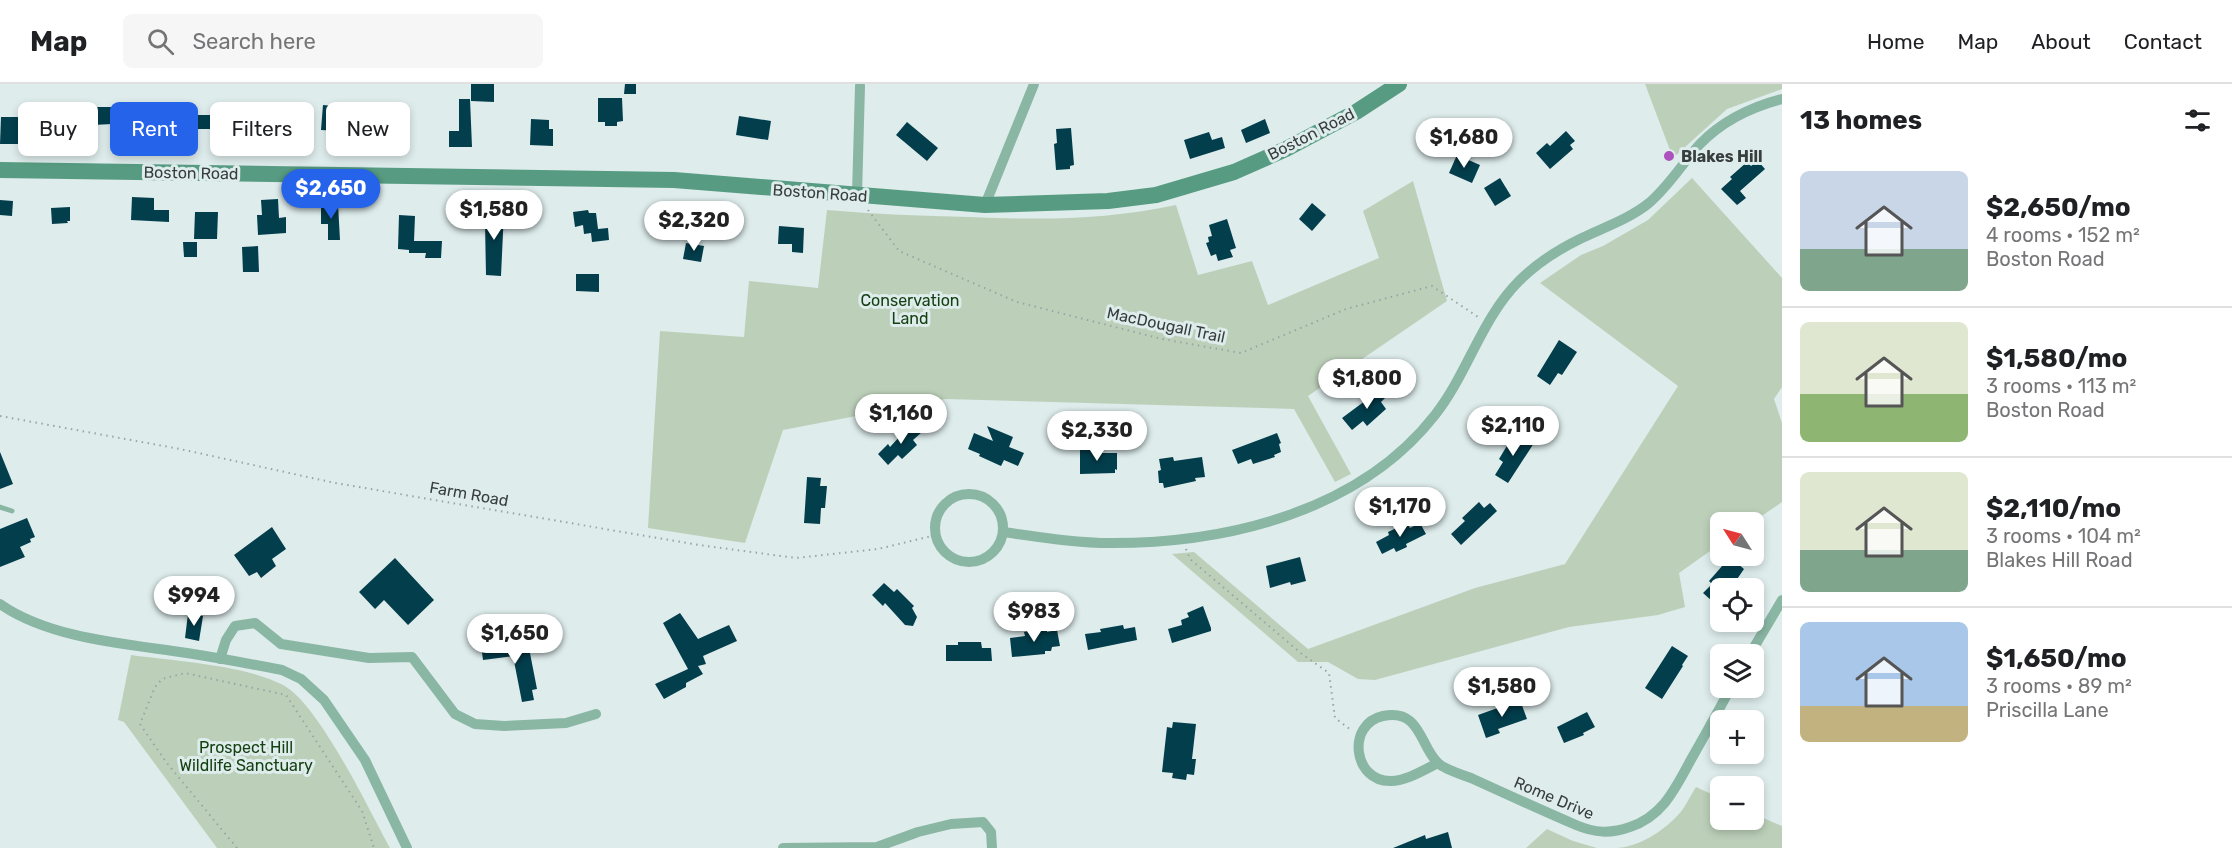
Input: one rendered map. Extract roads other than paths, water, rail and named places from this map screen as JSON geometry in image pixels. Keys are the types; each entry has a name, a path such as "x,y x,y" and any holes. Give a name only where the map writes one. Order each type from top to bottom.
{"main road":[{"name":"Boston Road","path":"0,170 674,180 985,205 1108,201 1167,192 1234,172 1286,149 1356,112 1399,84"}],"street":[{"path":"985,205 1034,84"},
{"path":"858,195 860,86"},
{"path":"1003,532 1101,542 1160,541 1249,526 1286,516 1327,500 1376,471 1403,449 1435,414 1462,374 1487,323 1519,281 1549,257 1582,238 1617,223 1650,202 1671,181 1699,145 1716,129 1749,110 1782,99"},
{"path":"979,496 994,505 1000,515 1003,532 997,547 990,555 981,560 960,561 950,557 939,545 935,523 942,507 956,497 979,496"},
{"path":"1756,644 1782,600"},
{"path":"1,606 49,627 105,641 282,670 309,685 324,700 365,760 407,848"},
{"path":"220,659 225,640 235,626 255,623 281,644 369,658 412,657 455,714 476,724 504,726 567,723 596,714"},
{"name":"Rome Drive","path":"1438,764 1576,825 1605,833 1616,832 1645,822 1666,801 1725,698"},
{"path":"1381,717 1401,717 1417,728 1438,764 1401,780 1391,782 1380,780 1363,767 1358,747 1360,736 1372,721 1381,717"},
{"path":"783,848 879,847 918,832 951,824 983,822 991,832 992,848"}],"lane":[{"path":"0,507 12,511"}],"place":[{"name":"Blakes Hill","path":"1669,156"}],"park label":[{"name":"Conservation Land","path":"910,309"},
{"name":"Prospect Hill Wildlife Sanctuary","path":"246,756"}]}
